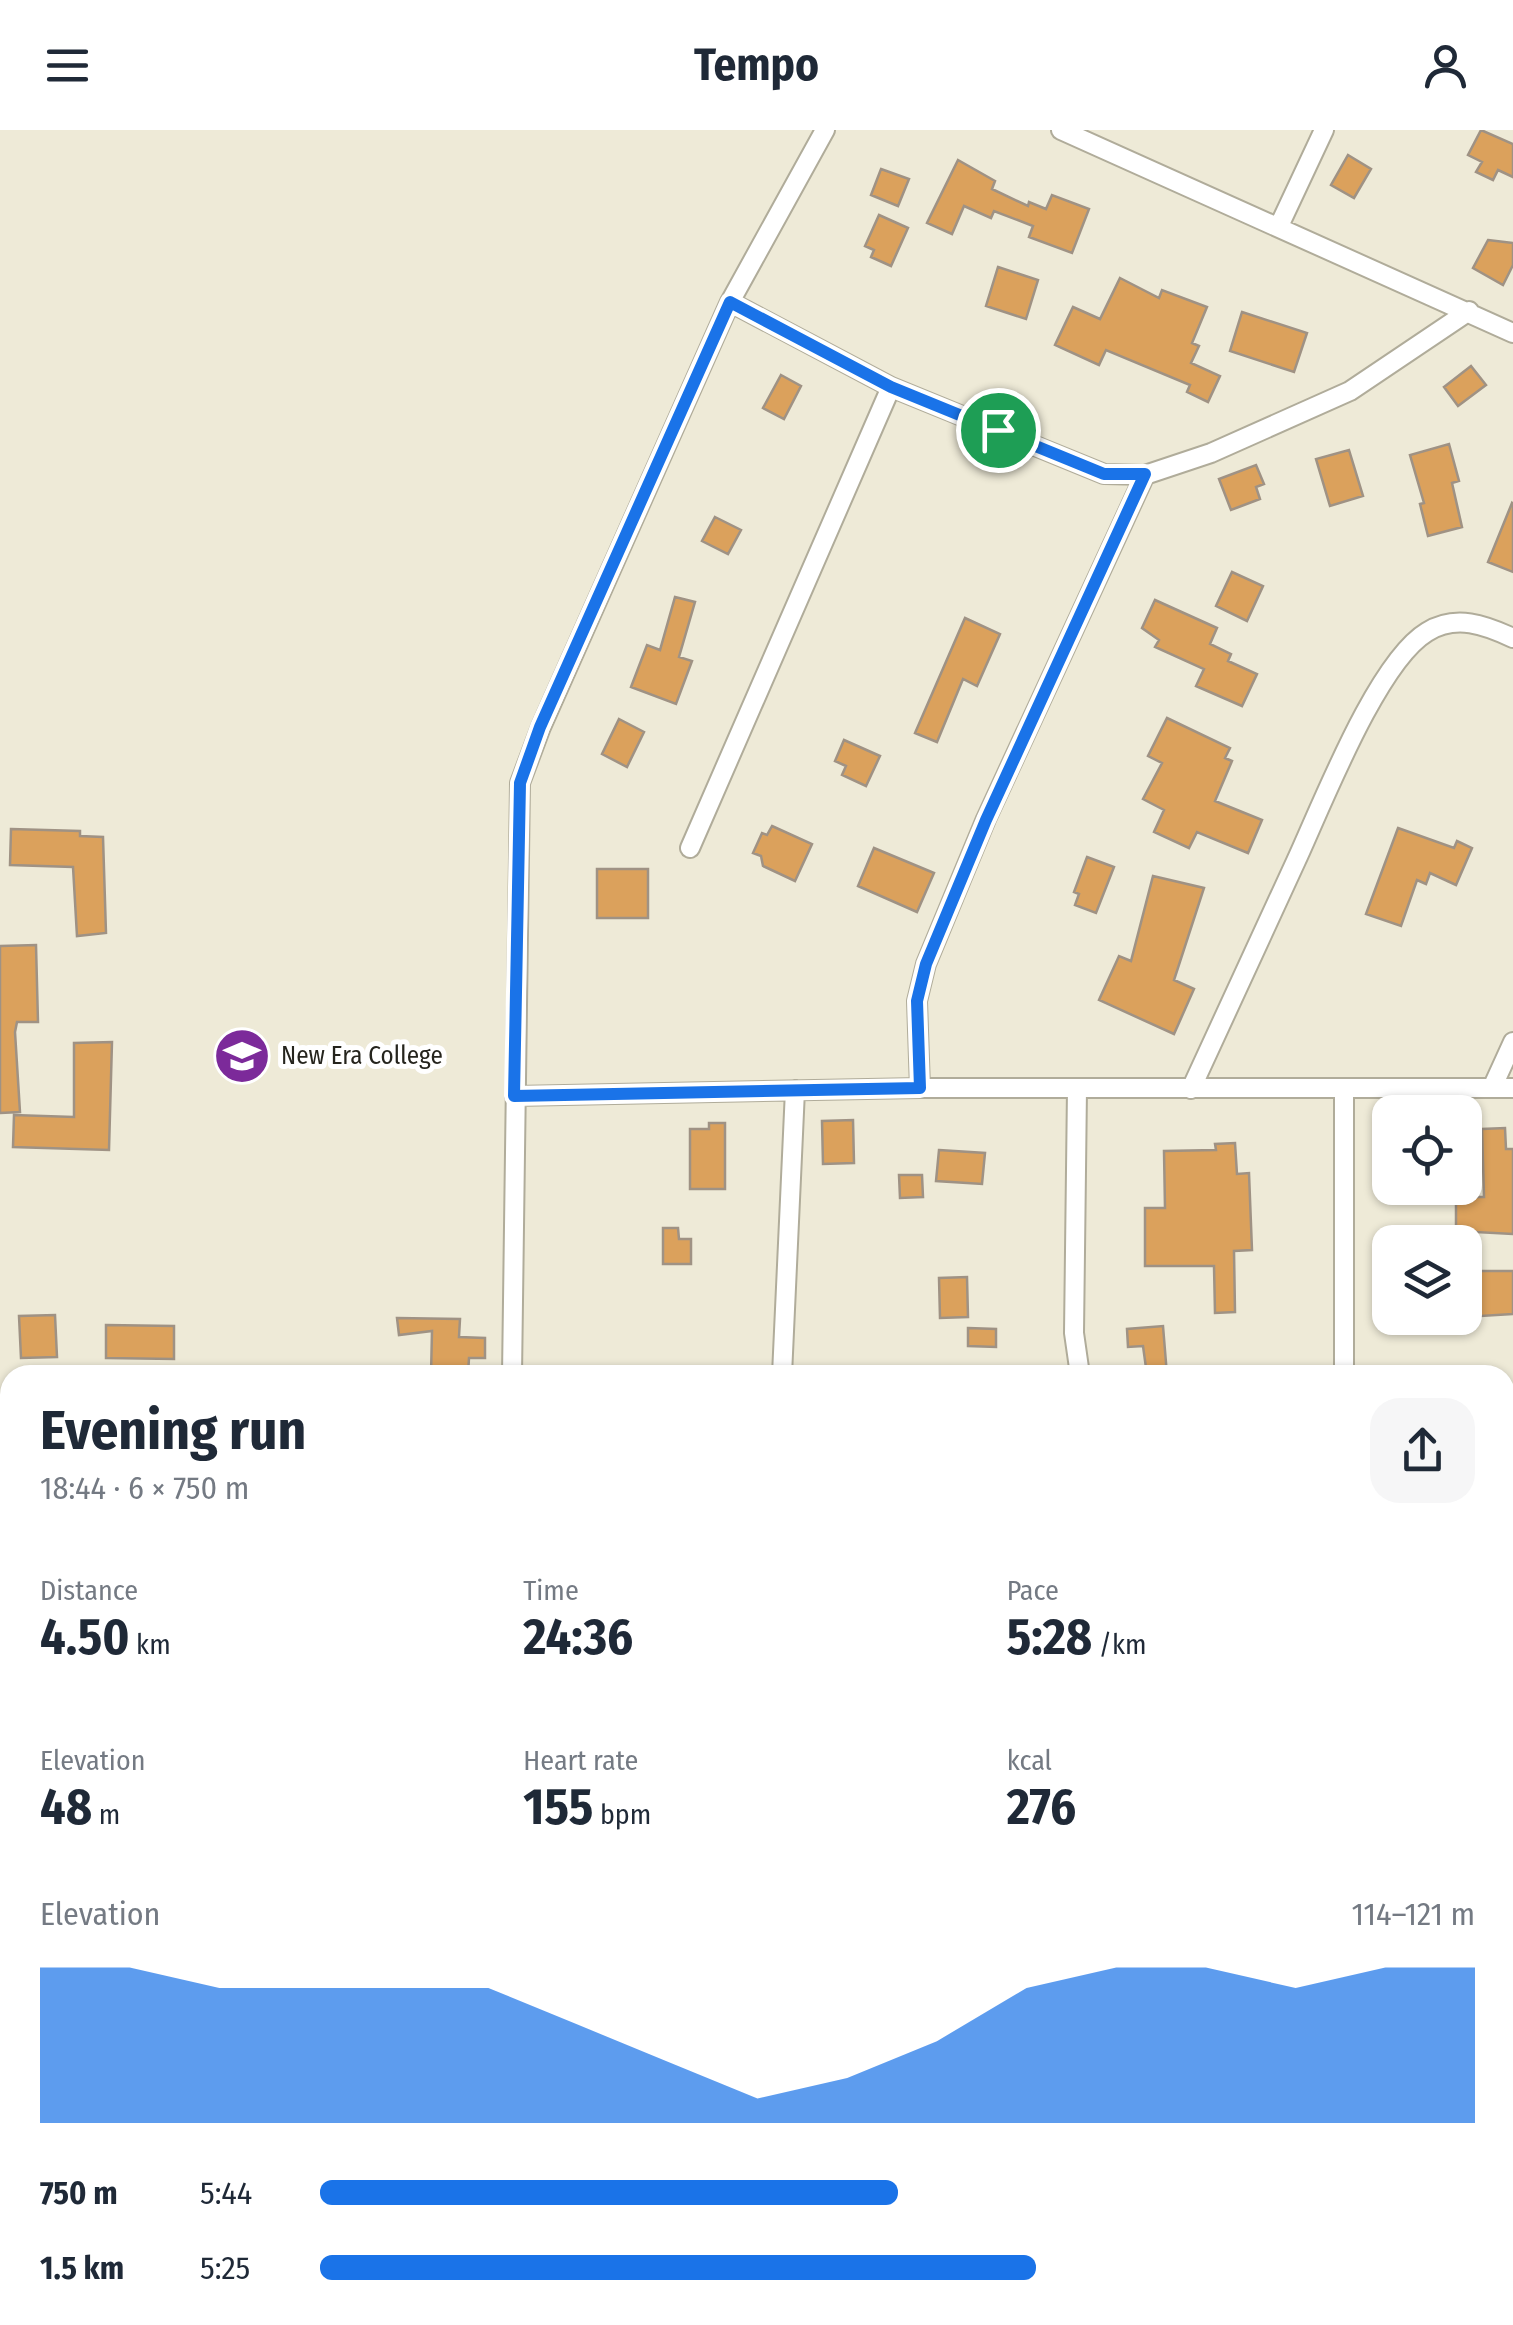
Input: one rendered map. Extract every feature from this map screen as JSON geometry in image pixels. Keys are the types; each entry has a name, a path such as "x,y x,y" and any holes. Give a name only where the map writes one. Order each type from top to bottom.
{"street":[{"path":"512,1365 520,783 540,727 730,302 824,130"},
{"path":"1061,130 1513,332"},
{"path":"1280,226 1324,130"},
{"path":"730,302 891,387 1104,474 1145,474 1211,453 1350,391 1469,311"},
{"path":"690,848 891,387"},
{"path":"920,1088 917,1001 926,964 986,820 1145,474"},
{"path":"1191,1089 1342,762 1388,674 1412,644 1442,624 1487,626 1513,638"},
{"path":"1492,1088 1513,1042"},
{"path":"514,1096 920,1088 1513,1088"},
{"path":"1344,1088 1344,1365"},
{"path":"1078,1089 1074,1333 1079,1365"},
{"path":"782,1365 794,1090"}],"building":[{"path":"1481,130 1513,144 1513,177 1498,170 1493,180 1476,172 1482,162 1468,155"},
{"path":"1348,155 1371,169 1354,198 1331,185"},
{"path":"958,160 995,181 992,189 1028,206 1029,202 1046,209 1052,195 1089,209 1072,253 1029,237 1033,226 994,211 991,218 964,206 952,234 927,223"},
{"path":"881,169 909,179 898,206 871,195"},
{"path":"879,215 908,228 891,266 871,257 874,250 865,246"},
{"path":"1488,240 1513,243 1513,265 1503,285 1473,268"},
{"path":"998,267 1038,280 1026,319 986,306"},
{"path":"1120,278 1159,298 1162,290 1207,307 1192,343 1199,346 1191,363 1220,376 1208,402 1187,392 1190,385 1106,350 1099,365 1055,345 1073,307 1100,319"},
{"path":"1242,312 1307,333 1294,372 1230,351"},
{"path":"1471,366 1486,385 1458,406 1444,387"},
{"path":"781,375 801,386 784,419 763,408"},
{"path":"1449,444 1459,481 1452,483 1462,527 1428,536 1420,504 1424,503 1410,455"},
{"path":"1349,450 1363,496 1330,506 1316,459"},
{"path":"1256,465 1264,484 1256,487 1260,499 1231,510 1219,479"},
{"path":"1513,504 1513,572 1488,562"},
{"path":"715,517 741,530 728,554 702,541"},
{"path":"1232,572 1263,586 1247,621 1216,606"},
{"path":"675,597 695,602 679,657 692,661 676,704 631,687 647,645 660,650"},
{"path":"1155,600 1217,628 1210,644 1231,654 1228,661 1257,674 1242,706 1196,686 1204,669 1155,647 1159,640 1142,628"},
{"path":"965,618 1000,634 977,686 963,679 937,742 915,733"},
{"path":"1167,718 1230,748 1225,758 1232,761 1215,801 1262,820 1248,853 1197,832 1189,848 1154,832 1164,810 1143,799 1162,763 1148,756"},
{"path":"619,719 644,732 627,767 602,754"},
{"path":"844,740 880,756 866,786 842,775 846,766 835,761"},
{"path":"772,826 812,844 795,881 763,866 761,856 753,853 762,833 767,835"},
{"path":"1398,828 1454,848 1457,841 1472,848 1456,885 1430,873 1426,884 1417,880 1401,926 1366,914"},
{"path":"11,829 80,831 80,836 103,837 106,933 77,936 73,867 10,865"},
{"path":"874,848 934,873 917,912 858,886"},
{"path":"1087,857 1114,867 1096,913 1075,905 1079,894 1074,892"},
{"path":"597,869 648,869 648,918 597,918"},
{"path":"1153,876 1204,888 1174,980 1194,989 1174,1034 1099,1000 1119,956 1131,961"},
{"path":"36,945 38,1022 17,1022 15,1032 20,1112 0,1113 0,946"},
{"path":"112,1042 109,1150 13,1147 14,1115 74,1117 74,1043"},
{"path":"853,1120 854,1163 823,1164 822,1121"},
{"path":"709,1123 725,1123 725,1189 690,1189 690,1129 709,1129"},
{"path":"1505,1128 1506,1149 1513,1149 1513,1234 1482,1232 1482,1225 1456,1225 1456,1205 1482,1205 1482,1129"},
{"path":"1235,1143 1237,1174 1249,1173 1252,1250 1234,1251 1235,1312 1215,1313 1214,1266 1145,1266 1145,1208 1165,1208 1164,1151 1216,1150 1215,1144"},
{"path":"939,1150 985,1153 982,1184 936,1181"},
{"path":"899,1175 922,1175 923,1197 900,1198"},
{"path":"663,1228 678,1228 679,1239 691,1239 691,1264 663,1264"},
{"path":"1482,1271 1513,1271 1513,1314 1482,1316"},
{"path":"967,1277 968,1317 940,1318 939,1278"},
{"path":"55,1315 57,1357 21,1358 19,1316"},
{"path":"397,1318 460,1319 459,1337 485,1338 485,1358 469,1358 469,1365 431,1365 432,1331 399,1335"},
{"path":"106,1325 174,1326 174,1359 106,1358"},
{"path":"1163,1326 1166,1365 1146,1365 1143,1346 1128,1347 1127,1329"},
{"path":"968,1328 996,1329 996,1347 968,1346"}],"place":[{"name":"New Era College","path":"242,1056"}],"route":[{"path":"730,302 891,387 998,430 1104,474 1145,474 986,820 926,964 917,1001 920,1088 514,1096 520,783 540,727 730,302"}]}
